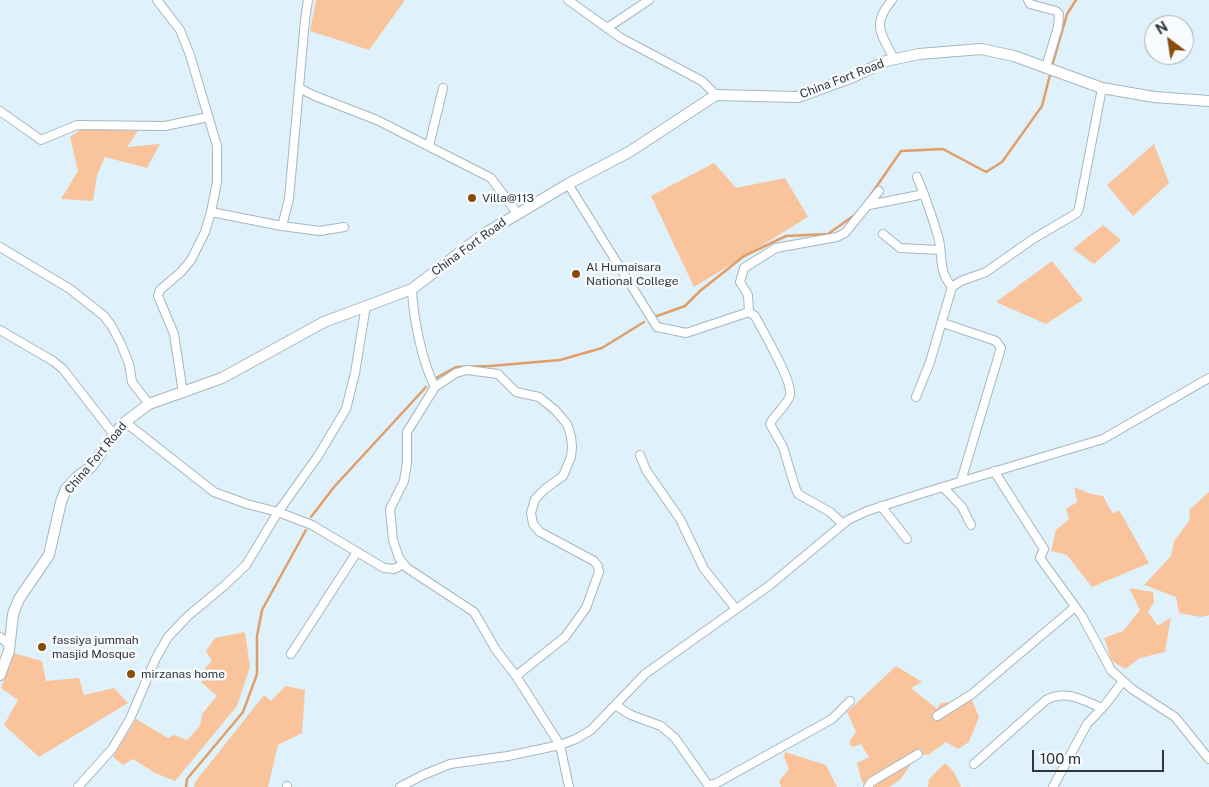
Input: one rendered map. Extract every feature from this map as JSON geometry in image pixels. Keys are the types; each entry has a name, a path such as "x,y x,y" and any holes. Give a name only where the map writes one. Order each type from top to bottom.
{"street":[{"path":"157,0 180,30 190,55 218,146 217,182 211,212 201,242 191,260 181,272 160,290 158,296 174,334 182,393"},
{"path":"282,226 289,199 308,0"},
{"path":"568,0 621,38 702,81 716,96"},
{"path":"606,28 649,0"},
{"path":"892,0 879,19 881,33 894,59"},
{"path":"1028,0 1030,4 1056,11 1059,14 1058,27 1046,68"},
{"name":"China Fort Road","path":"0,675 6,660 13,614 19,599 50,555 61,502 66,489 77,477 91,467 115,433 126,422 149,404 222,378 324,322 412,289 484,234 517,213 629,152 716,96 798,97 853,77 886,61 919,54 981,49 1014,56 1102,88 1154,97 1209,101"},
{"path":"299,88 377,120 491,178 517,213"},
{"path":"429,146 443,88"},
{"path":"916,397 943,323 952,288 961,281 986,272 1033,239 1077,213 1089,161 1102,88"},
{"path":"0,111 42,140 77,125 166,126 208,118"},
{"path":"917,177 939,238 942,270 945,279 952,288"},
{"path":"568,184 657,327 686,333 749,312"},
{"path":"843,524 830,512 798,494 795,488 783,447 770,424 773,417 788,400 791,394 789,386 779,360 754,316 749,312 748,295 740,282 744,268 776,248 837,237 845,232 879,191"},
{"path":"869,205 924,194"},
{"path":"211,212 282,226 320,231 344,227"},
{"path":"883,234 900,248 940,250"},
{"path":"0,246 70,289 104,316 121,344 129,364 132,382 149,404"},
{"path":"412,289 412,308 429,376 435,387"},
{"path":"78,787 112,749 130,719 156,658 168,637 188,616 246,565 278,512 318,456 346,409 355,373 366,305"},
{"path":"943,323 996,341 1001,348 961,481"},
{"path":"0,330 53,361 63,369 115,433"},
{"path":"516,676 566,637 586,608 599,572 598,566 594,561 540,532 533,524 531,513 535,500 545,489 563,476 571,457 571,436 567,424 555,410 539,397 516,392 498,374 467,370 456,373 435,387 407,432 407,464 404,481 390,510 393,540 399,558 408,568 474,612 496,650 516,676 560,745 569,787"},
{"path":"400,787 422,775 450,764 508,756 560,745 591,730 645,674 770,585 843,524 881,506 1103,439 1209,378"},
{"path":"126,422 214,492 312,525 384,568 394,569 404,564"},
{"path":"640,455 646,470 680,520 704,569 736,609"},
{"path":"994,471 1044,549 1040,558 1082,616 1111,670 1132,689 1175,717 1209,759"},
{"path":"943,487 962,507 970,524"},
{"path":"881,506 907,539"},
{"path":"291,654 357,552"},
{"path":"937,716 972,694 1075,607"},
{"path":"0,637 9,645"},
{"path":"1053,787 1080,736 1123,681"},
{"path":"974,764 1046,700 1056,695 1074,697 1102,708"},
{"path":"615,705 631,715 661,726 675,738 706,786 715,784 832,719 850,701"},
{"path":"868,787 871,782 918,754"}],"shaded area":[{"path":"316,0 405,0 369,50 310,31"},
{"path":"82,129 138,131 127,147 160,144 147,168 105,157 97,175 93,201 61,199 78,171 70,137"},
{"path":"1154,144 1169,183 1133,216 1107,185"},
{"path":"714,163 736,188 785,178 808,217 694,287 651,196"},
{"path":"1103,225 1121,240 1094,264 1073,249"},
{"path":"1052,261 1083,300 1046,324 996,302"},
{"path":"1074,487 1091,494 1103,496 1113,514 1119,510 1149,563 1092,587 1067,555 1051,551 1056,530 1069,519 1066,509 1077,502"},
{"path":"1209,492 1209,615 1201,617 1179,613 1176,597 1144,585 1171,556 1174,541 1190,520 1189,510"},
{"path":"1129,588 1153,592 1154,602 1148,612 1158,626 1171,617 1165,652 1140,658 1125,669 1112,661 1104,638 1123,631 1140,610"},
{"path":"245,632 250,667 237,706 175,781 155,773 133,759 123,765 113,757 136,719 168,738 174,735 187,740 200,726 202,714 217,696 201,682 207,676 203,671 212,661 206,651 215,638"},
{"path":"13,653 42,661 46,681 79,678 84,695 114,688 128,703 39,757 4,725 18,700 1,688"},
{"path":"896,666 922,682 911,688 937,709 941,703 972,700 979,717 969,742 958,749 946,742 928,755 918,754 900,780 889,787 869,787 862,782 857,763 869,757 861,744 852,747 849,742 856,732 847,712"},
{"path":"285,686 305,690 302,733 278,745 268,787 194,787 195,782 264,695 271,701"},
{"path":"785,752 826,765 837,787 781,787 779,781 789,769 784,757"},
{"path":"945,763 954,772 961,787 928,787 929,779"}],"waterway":[{"path":"1052,66 1067,14 1076,0"},
{"path":"870,196 901,151 943,149 986,172 1002,162 1042,106 1051,71"},
{"path":"657,316 685,306 700,291 744,256 786,236 828,234 856,214"},
{"path":"436,378 456,367 560,360 602,348 644,322"},
{"path":"311,517 334,487 426,387"},
{"path":"186,787 187,779 243,712 257,674 257,636 262,610 306,530"}],"place":[{"name":"Villa@113","path":"472,198"},
{"name":"Al Humaisara National College","path":"576,274"},
{"name":"fassiya jummah masjid Mosque","path":"42,647"},
{"name":"mirzanas home","path":"131,674"}]}
